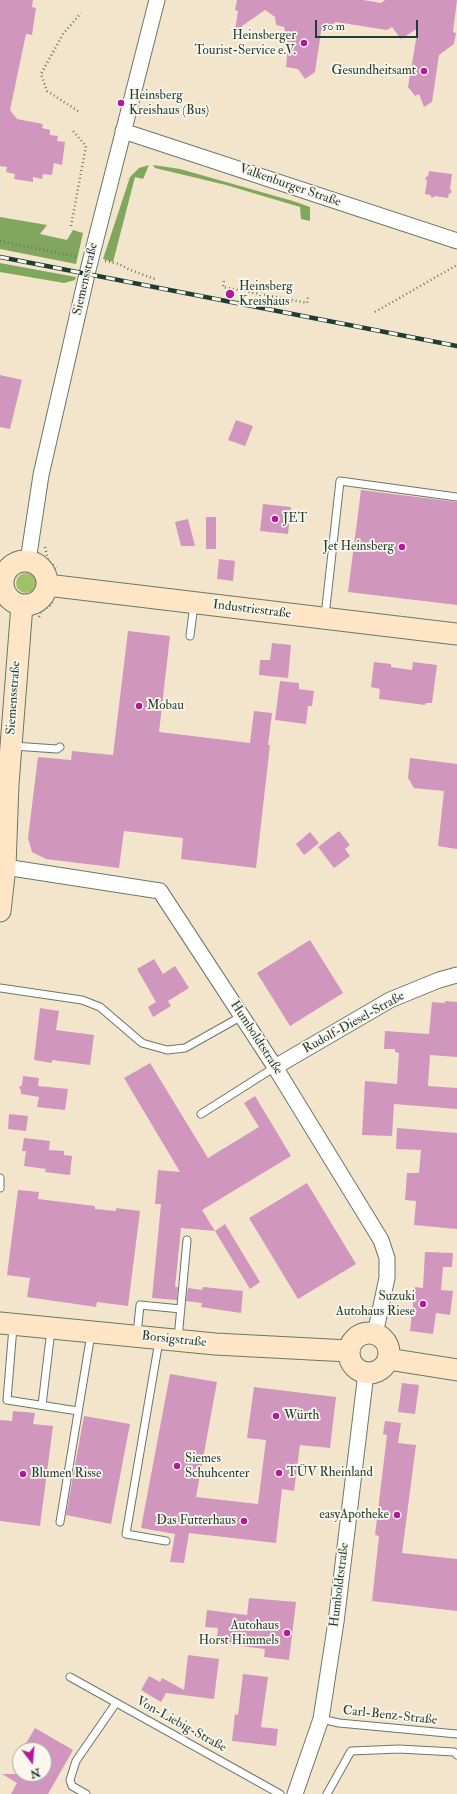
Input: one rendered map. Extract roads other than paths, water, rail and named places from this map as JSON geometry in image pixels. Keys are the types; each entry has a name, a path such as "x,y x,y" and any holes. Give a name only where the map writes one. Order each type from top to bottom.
{"street":[{"name":"Siemensstraße","path":"28,561 41,475 91,259 157,0"},
{"name":"Valkenburger Straße","path":"123,131 457,241"},
{"path":"28,561 39,565 46,574 47,585 43,596 34,604 22,605 11,600 5,591 2,580 8,569 17,562 28,561"},
{"name":"Industriestraße","path":"47,585 457,634"},
{"name":"Siemensstraße","path":"0,911 5,867 11,746 22,605"},
{"name":"Humboldtstraße","path":"5,867 160,890 275,1067 381,1240 387,1258 387,1278 375,1334"},
{"name":"Rudolf-Diesel-Straße","path":"275,1067 390,1000 439,980 457,975"},
{"name":"Borsigstraße","path":"6,1324 215,1344 349,1351"},
{"path":"363,1334 375,1334 385,1341 388,1347 388,1359 380,1370 373,1372 360,1371 352,1363 349,1351 351,1345 358,1336 363,1334"},
{"path":"388,1359 457,1370"},
{"name":"Humboldtstraße","path":"295,1794 321,1719 336,1622 366,1372"}],"lane":[{"path":"324,618 340,481 457,497"},
{"path":"190,636 194,603"},
{"path":"11,746 56,749 60,746"},
{"path":"0,988 82,1000 100,1007 142,1043 167,1050 185,1048 242,1016"},
{"path":"201,1114 275,1067"},
{"path":"0,1178 0,1188"},
{"path":"166,1541 126,1534 169,1340 181,1310 187,1240"},
{"path":"137,1337 140,1305 181,1310"},
{"path":"6,1324 7,1400 78,1411"},
{"path":"42,1405 52,1328"},
{"path":"60,1522 91,1332"},
{"name":"Von-Liebig-Straße","path":"70,1677 280,1794"},
{"path":"81,1793 72,1786 70,1780 76,1761 116,1703"},
{"name":"Carl-Benz-Straße","path":"321,1719 340,1723 457,1734"},
{"path":"327,1794 351,1751 399,1749 454,1752 457,1754"}],"railway":[{"path":"0,257 457,346"}],"place":[{"name":"Heinsberger Tourist-Service e.V.","path":"304,43"},
{"name":"Gesundheitsamt","path":"424,71"},
{"name":"Heinsberg Kreishaus (Bus)","path":"121,103"},
{"name":"Heinsberg Kreishaus","path":"230,294"},
{"name":"JET","path":"275,519"},
{"name":"Jet Heinsberg","path":"402,547"},
{"name":"Mobau","path":"139,706"},
{"name":"Suzuki Autohaus Riese","path":"423,1304"},
{"name":"Würth","path":"276,1416"},
{"name":"Siemes Schuhcenter","path":"177,1466"},
{"name":"TÜV Rheinland","path":"279,1473"},
{"name":"Blumen Risse","path":"23,1474"},
{"name":"easyApotheke","path":"397,1515"},
{"name":"Das Futterhaus","path":"244,1521"},
{"name":"Autohaus Horst Himmels","path":"287,1633"}]}
